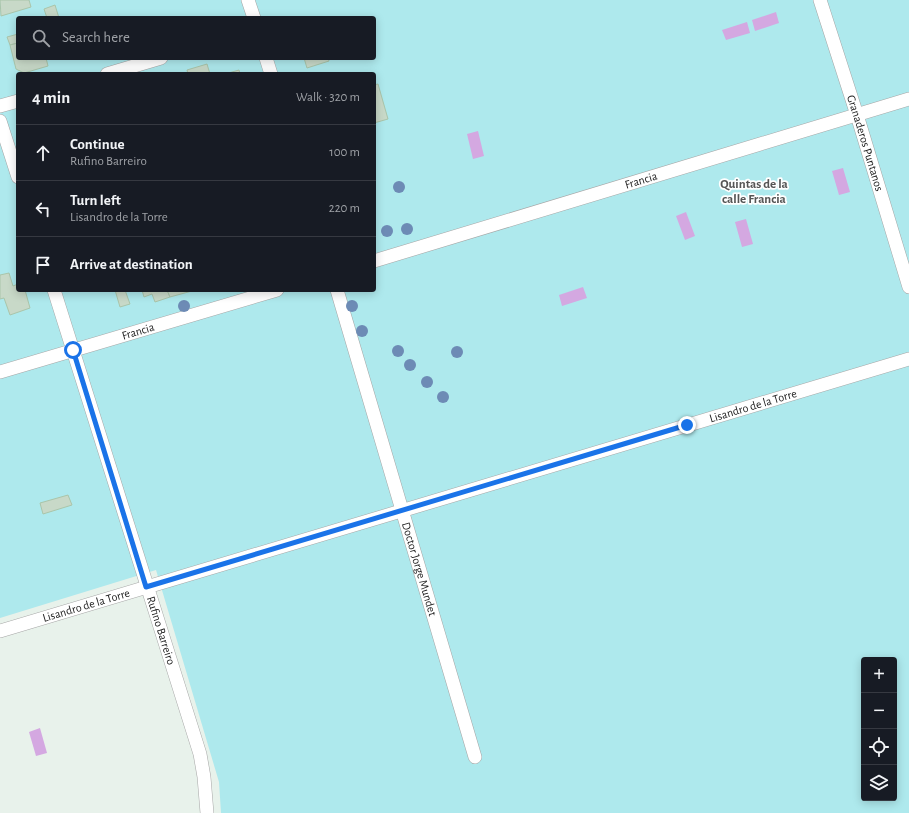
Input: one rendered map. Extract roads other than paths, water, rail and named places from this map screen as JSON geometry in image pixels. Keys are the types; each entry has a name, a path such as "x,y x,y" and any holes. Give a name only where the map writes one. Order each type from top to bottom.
{"street":[{"path":"248,0 253,16"},
{"name":"Granaderos Puntanos","path":"820,0 858,115 909,287"},
{"path":"114,72 154,60"},
{"path":"267,60 270,72"},
{"name":"Francia","path":"376,260 909,99"},
{"path":"0,106 16,102"},
{"path":"0,121 16,171"},
{"name":"Rufino Barreiro","path":"55,292 146,587 200,754 204,777 207,813"},
{"name":"Francia","path":"0,372 270,292"},
{"name":"Doctor Jorge Mundet","path":"338,292 475,757"},
{"name":"Lisandro de la Torre","path":"0,631 909,359"}],"district":[{"name":"Quintas de la calle Francia","path":"754,190"}]}
